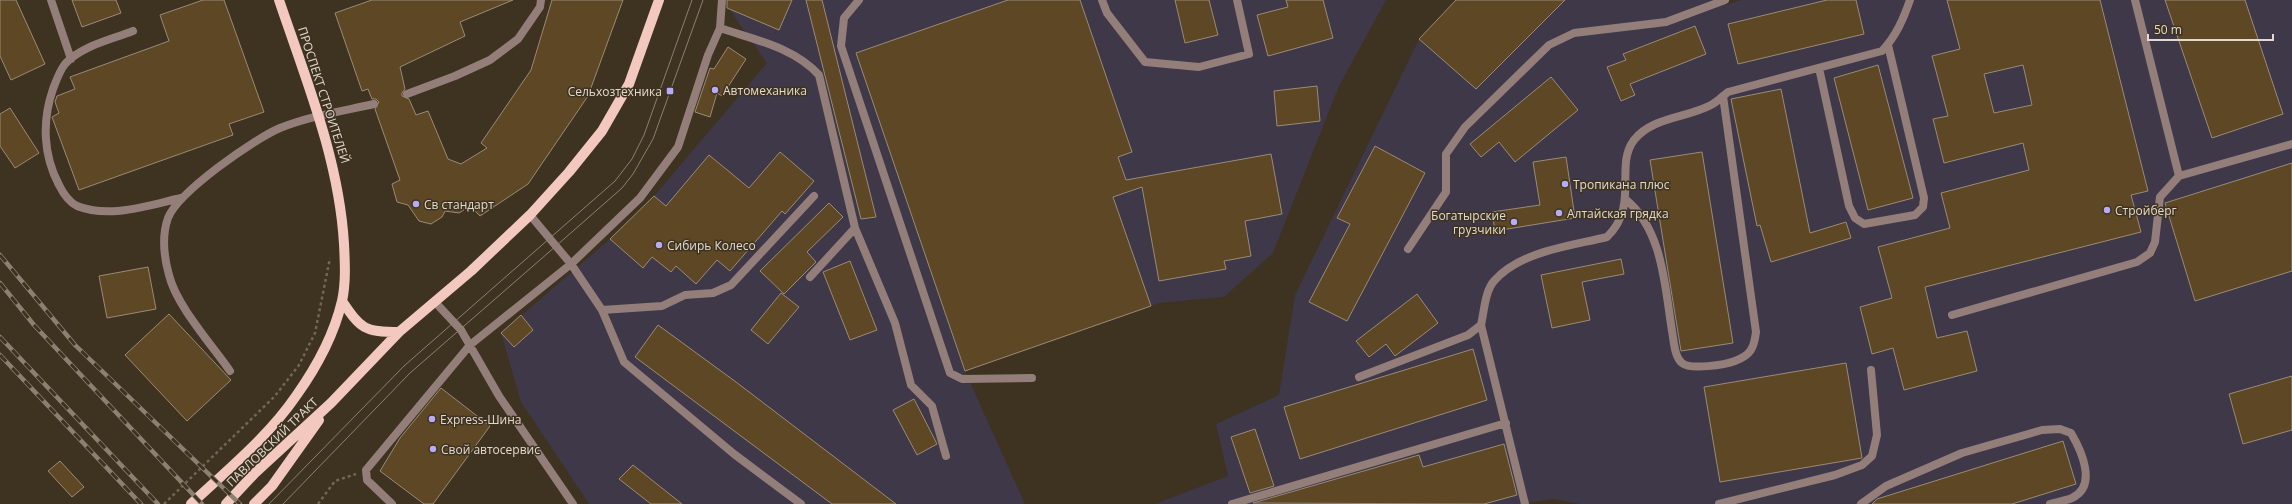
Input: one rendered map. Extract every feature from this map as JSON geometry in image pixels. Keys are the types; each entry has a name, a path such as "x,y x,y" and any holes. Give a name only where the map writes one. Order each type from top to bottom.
{"main road":[{"name":"ПРОСПЕКТ СТРОИТЕЛЕЙ","path":"191,504 275,424 296,396 321,354 342,301 345,266 338,189 330,150 279,0"},
{"path":"331,403 399,332 471,271 530,215 569,172 602,132 629,84 659,0"},
{"path":"342,301 357,323 374,332 399,332"},
{"name":"ПАВЛОВСКИЙ ТРАКТ","path":"226,504 255,473 331,403"},
{"name":"ПАВЛОВСКИЙ ТРАКТ","path":"254,504 272,486 331,403"}],"lane":[{"path":"51,0 71,58"},
{"path":"407,94 455,76 490,60 518,39 540,7 541,0"},
{"path":"392,504 367,480 366,470 470,345 571,264 640,198 678,148 708,55 720,28 722,0"},
{"path":"859,0 844,18 841,46 887,190 950,373 962,379 1032,378"},
{"path":"1102,0 1107,13 1146,62 1199,67 1249,54 1237,0"},
{"path":"1408,249 1446,192 1446,154 1465,127 1549,45 1574,33 1666,22 1725,0"},
{"path":"1525,504 1481,325 1487,295 1493,281 1521,259 1607,237 1617,228 1624,212 1627,160 1634,141 1649,127 1711,105 1728,92 1882,51 1888,45 1903,21 1910,0"},
{"path":"2135,0 2180,176"},
{"path":"720,28 790,52 808,63 819,75 855,228 895,323 911,385 932,406 946,456"},
{"path":"133,31 77,53 64,65 48,102 45,122 46,143 51,171 63,193 76,205 99,211 136,208 181,198"},
{"path":"1819,68 1849,206 1855,218 1864,224 1915,215 1923,207 1924,198 1888,45"},
{"path":"1625,199 1635,207 1651,235 1660,260 1675,348 1682,362 1690,367 1731,362 1744,358 1752,352 1756,332 1723,96"},
{"path":"230,371 180,301 169,275 164,241 168,218 181,198 206,176 272,131 318,116 374,104"},
{"path":"1952,315 2137,262 2150,253 2155,242 2160,197 2180,176 2292,144"},
{"path":"602,310 662,306 685,295 713,293 731,285 814,196"},
{"path":"530,215 571,264 602,310 624,362 734,454 801,504"},
{"path":"810,277 855,228"},
{"path":"435,302 461,330 499,396 573,504"},
{"path":"1359,377 1468,335 1481,325"},
{"path":"1719,504 1835,475 1862,465 1872,456 1877,435 1871,370"},
{"path":"1232,504 1506,423"},
{"path":"1861,504 1886,486 1962,453 2042,430 2060,429 2071,433 2082,454 2086,473 2082,489 2073,497 2050,504"}],"path":[{"path":"164,504 275,396 299,365 314,333 331,255"},
{"path":"318,504 335,481 366,470"}],"shaded area":[{"path":"730,0 1386,0 1339,86 1273,253 1224,297 1159,303 965,371 1025,504 589,504 521,402 501,333 610,239 654,196 767,63 729,9"},
{"path":"1456,0 1723,0 1725,5 1741,0 2292,0 2292,504 1580,504 1553,499 1521,504 1155,504 1228,476 1216,424 1279,395 1295,295 1419,39"}],"building":[{"path":"0,0 16,0 45,64 11,80 0,56"},
{"path":"72,0 116,0 121,13 82,27"},
{"path":"203,0 224,0 264,112 229,124 233,135 79,190 52,117 59,113 55,102 57,96 75,89 70,77 169,41 160,15"},
{"path":"372,0 513,0 460,22 465,36 400,67 405,89 402,96 409,99 416,115 428,111 448,159 461,164 487,148 481,143 531,70 552,0 623,0 588,96 528,184 480,216 470,206 459,213 445,211 442,217 431,224 419,221 408,205 397,202 392,184 400,180 375,109 379,102 376,99 372,99 368,89 362,91 335,13"},
{"path":"727,0 792,0 779,30 727,8"},
{"path":"806,0 822,0 876,217 861,219"},
{"path":"1008,0 1080,0 1132,152 1118,157 1126,180 1271,154 1282,214 1245,221 1251,256 1224,261 1226,269 1159,281 1142,187 1113,197 1151,306 965,371 856,53"},
{"path":"1175,0 1209,0 1218,35 1185,43"},
{"path":"1286,0 1323,0 1333,38 1268,56 1257,15 1288,7"},
{"path":"1456,0 1565,0 1476,89 1419,39"},
{"path":"1827,0 1856,0 1864,34 1738,64 1728,24"},
{"path":"1947,0 2100,0 2148,191 2131,195 2141,232 1925,287 1937,338 1967,331 1977,371 1904,390 1893,348 1872,354 1860,307 1892,298 1878,247 1950,228 1941,193 2029,170 2023,143 1944,163 1933,119 1948,116 1932,56 1960,49","holes":["2023,65 2032,105 1994,113 1984,74"]},
{"path":"2165,0 2245,0 2283,114 2212,138"},
{"path":"1695,26 1706,54 1630,84 1635,95 1621,101 1607,67 1626,60 1623,54"},
{"path":"728,47 746,59 722,96 717,93 710,117 695,112 710,68 714,69"},
{"path":"1878,65 1913,198 1868,210 1834,78"},
{"path":"1551,77 1578,110 1515,162 1499,142 1481,157 1470,144"},
{"path":"1317,86 1320,121 1277,126 1274,91"},
{"path":"1781,89 1810,233 1846,222 1851,238 1771,262 1760,225 1757,226 1731,99"},
{"path":"10,108 39,153 15,168 0,146 0,114"},
{"path":"1375,146 1425,173 1347,321 1309,302 1350,224 1337,218"},
{"path":"780,152 814,181 785,214 782,211 730,271 717,260 696,284 676,266 671,272 652,257 643,268 610,239 654,196 666,206 709,155 749,188"},
{"path":"1702,152 1733,343 1681,351 1650,160"},
{"path":"1566,157 1575,218 1495,231 1492,212 1540,205 1533,162"},
{"path":"2292,163 2292,271 2195,301 2165,203"},
{"path":"829,203 843,217 807,252 816,262 784,294 760,271"},
{"path":"1621,259 1624,274 1582,282 1590,320 1552,328 1541,275"},
{"path":"850,261 877,330 850,340 823,272"},
{"path":"148,267 156,309 107,318 99,276"},
{"path":"781,293 799,307 768,344 751,330"},
{"path":"1417,294 1438,323 1395,356 1386,344 1369,357 1356,341"},
{"path":"169,314 231,380 187,421 125,355"},
{"path":"521,315 533,330 514,347 501,333"},
{"path":"658,325 736,382 896,504 832,504 635,357"},
{"path":"1473,349 1487,400 1300,459 1284,407"},
{"path":"1846,363 1862,458 1720,482 1704,387"},
{"path":"2292,376 2292,430 2243,444 2229,394"},
{"name":"Свой автосервис","path":"441,388 490,426 433,504 424,504 380,471 400,438"},
{"path":"914,399 937,444 917,455 893,410"},
{"path":"1255,429 1274,486 1250,493 1231,437"},
{"path":"2063,441 2076,484 2012,504 1872,504 1877,499"},
{"path":"1504,444 1517,495 1484,504 1253,503 1419,455 1423,467"},
{"path":"60,461 84,487 72,497 48,471"},
{"path":"633,465 682,504 651,504 619,479"}],"tram line":[{"path":"269,504 404,366 615,181 632,159 644,135 692,0"},
{"path":"283,504 410,373 622,188 633,174 653,139 703,0"}],"railway":[{"path":"0,255 75,345 240,504"},
{"path":"0,283 34,325 202,504"},
{"path":"0,337 158,504"},
{"path":"0,355 141,504"}],"place":[{"name":"Автомеханика","path":"715,90"},
{"name":"Сельхозтехника","path":"670,91"},
{"name":"Тропикана плюс","path":"1565,184"},
{"name":"Св стандарт","path":"416,204"},
{"name":"Стройберг","path":"2107,210"},
{"name":"Алтайская грядка","path":"1559,213"},
{"name":"Богатырские грузчики","path":"1514,222"},
{"name":"Сибирь Колесо","path":"659,245"},
{"name":"Express-Шина","path":"432,419"},
{"name":"Свой автосервис","path":"433,449"}]}
